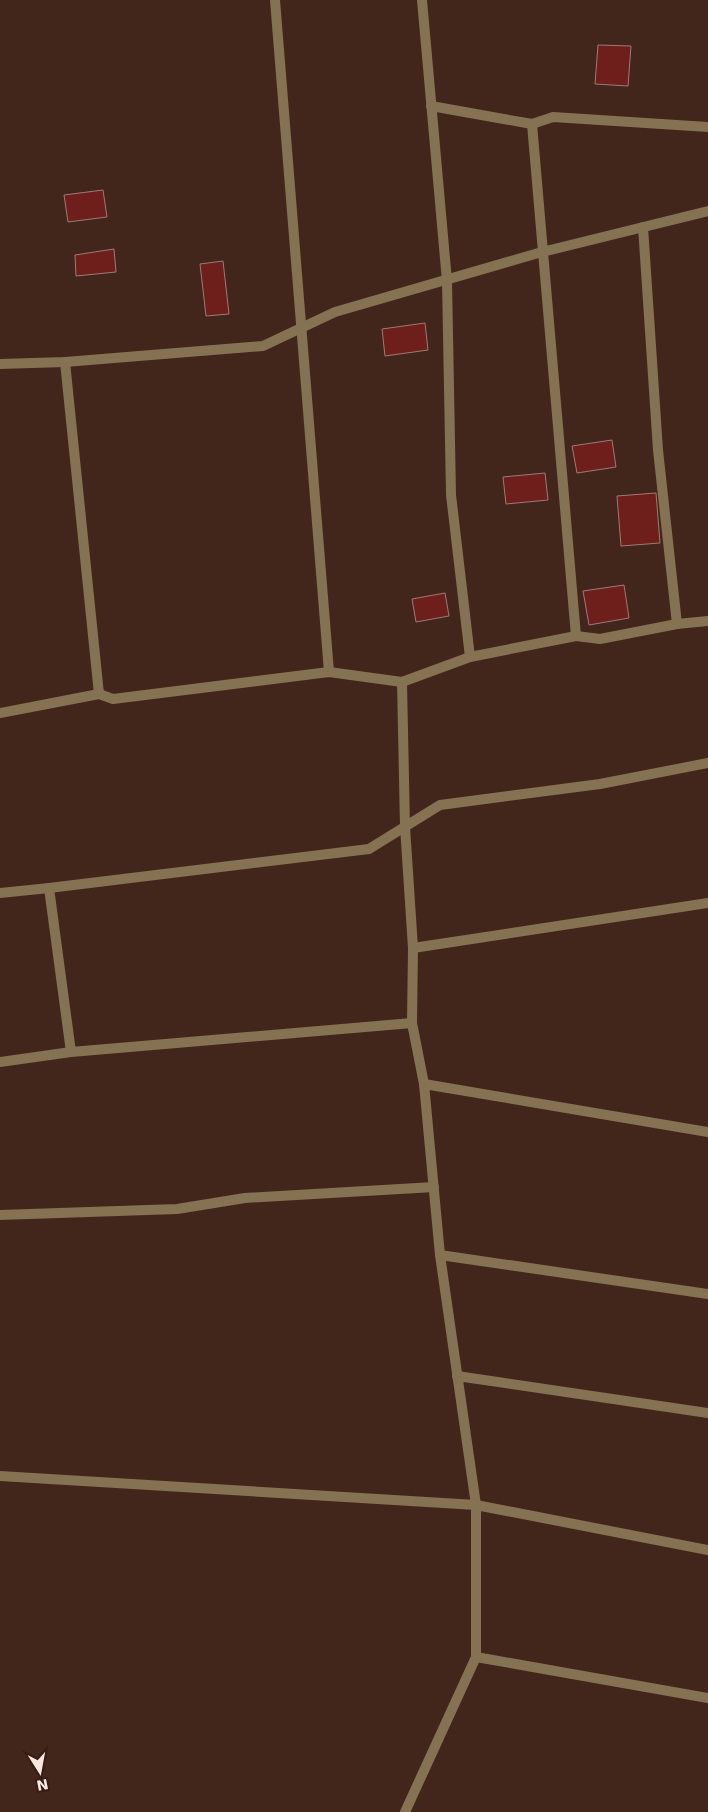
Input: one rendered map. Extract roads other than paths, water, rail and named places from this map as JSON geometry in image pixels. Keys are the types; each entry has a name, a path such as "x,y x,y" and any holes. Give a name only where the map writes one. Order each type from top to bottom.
{"street":[{"path":"275,0 303,328 329,672"},
{"path":"422,0 447,280 451,495 470,657"},
{"path":"431,106 532,124 554,117 708,127"},
{"path":"532,124 576,636"},
{"path":"0,364 65,362 264,346 335,312 542,252 708,211"},
{"path":"643,227 658,450 677,624"},
{"path":"65,362 99,694"},
{"path":"0,713 99,694 113,698 329,672 402,682 470,657 576,636 600,639 677,624 708,621"},
{"path":"402,682 405,827 413,948 412,1023 424,1084 440,1255 476,1505 476,1657 405,1812"},
{"path":"0,893 369,849 440,805 600,784 708,763"},
{"path":"49,888 71,1052"},
{"path":"413,948 708,904"},
{"path":"0,1062 71,1052 412,1023"},
{"path":"424,1084 708,1132"},
{"path":"0,1215 177,1209 245,1198 434,1187"},
{"path":"440,1255 708,1294"},
{"path":"457,1376 708,1413"},
{"path":"0,1476 476,1505 708,1550"},
{"path":"476,1657 708,1698"}]}
